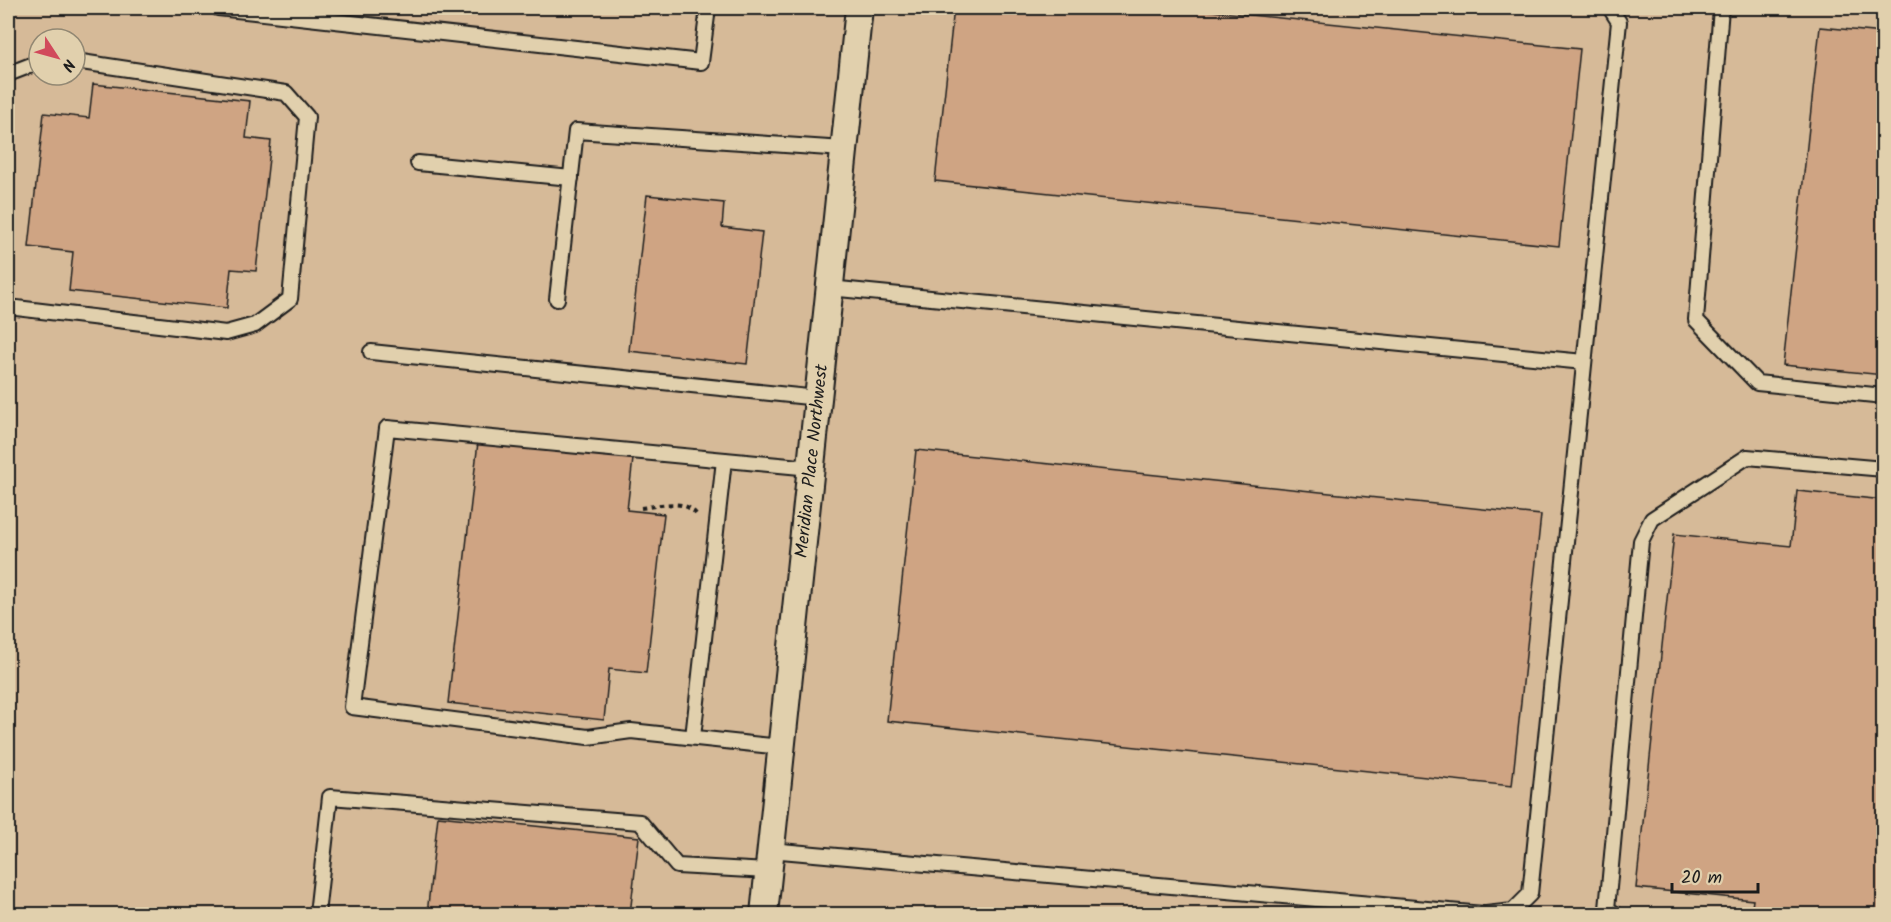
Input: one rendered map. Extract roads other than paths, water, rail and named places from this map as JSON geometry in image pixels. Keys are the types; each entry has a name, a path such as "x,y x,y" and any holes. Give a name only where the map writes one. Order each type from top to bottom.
{"street":[{"name":"Meridian Place Northwest","path":"764,915 859,8"}],"lane":[{"path":"218,8 701,62 708,8"},
{"path":"317,915 330,797 640,822 677,866 769,861 1484,915 1513,911 1530,894 1619,22 1610,8"},
{"path":"1721,8 1696,320 1757,383 1884,396"},
{"path":"8,307 226,333 255,324 290,299 307,117 286,93 87,63"},
{"path":"8,75 27,67"},
{"path":"557,299 576,131 844,149"},
{"path":"418,163 571,178"},
{"path":"829,288 1584,362"},
{"path":"371,352 818,398"},
{"path":"782,747 631,730 588,737 352,707 387,428 811,468"},
{"path":"1616,915 1607,909 1638,565 1641,541 1652,519 1747,457 1884,469"},
{"path":"693,737 724,459"}]}
